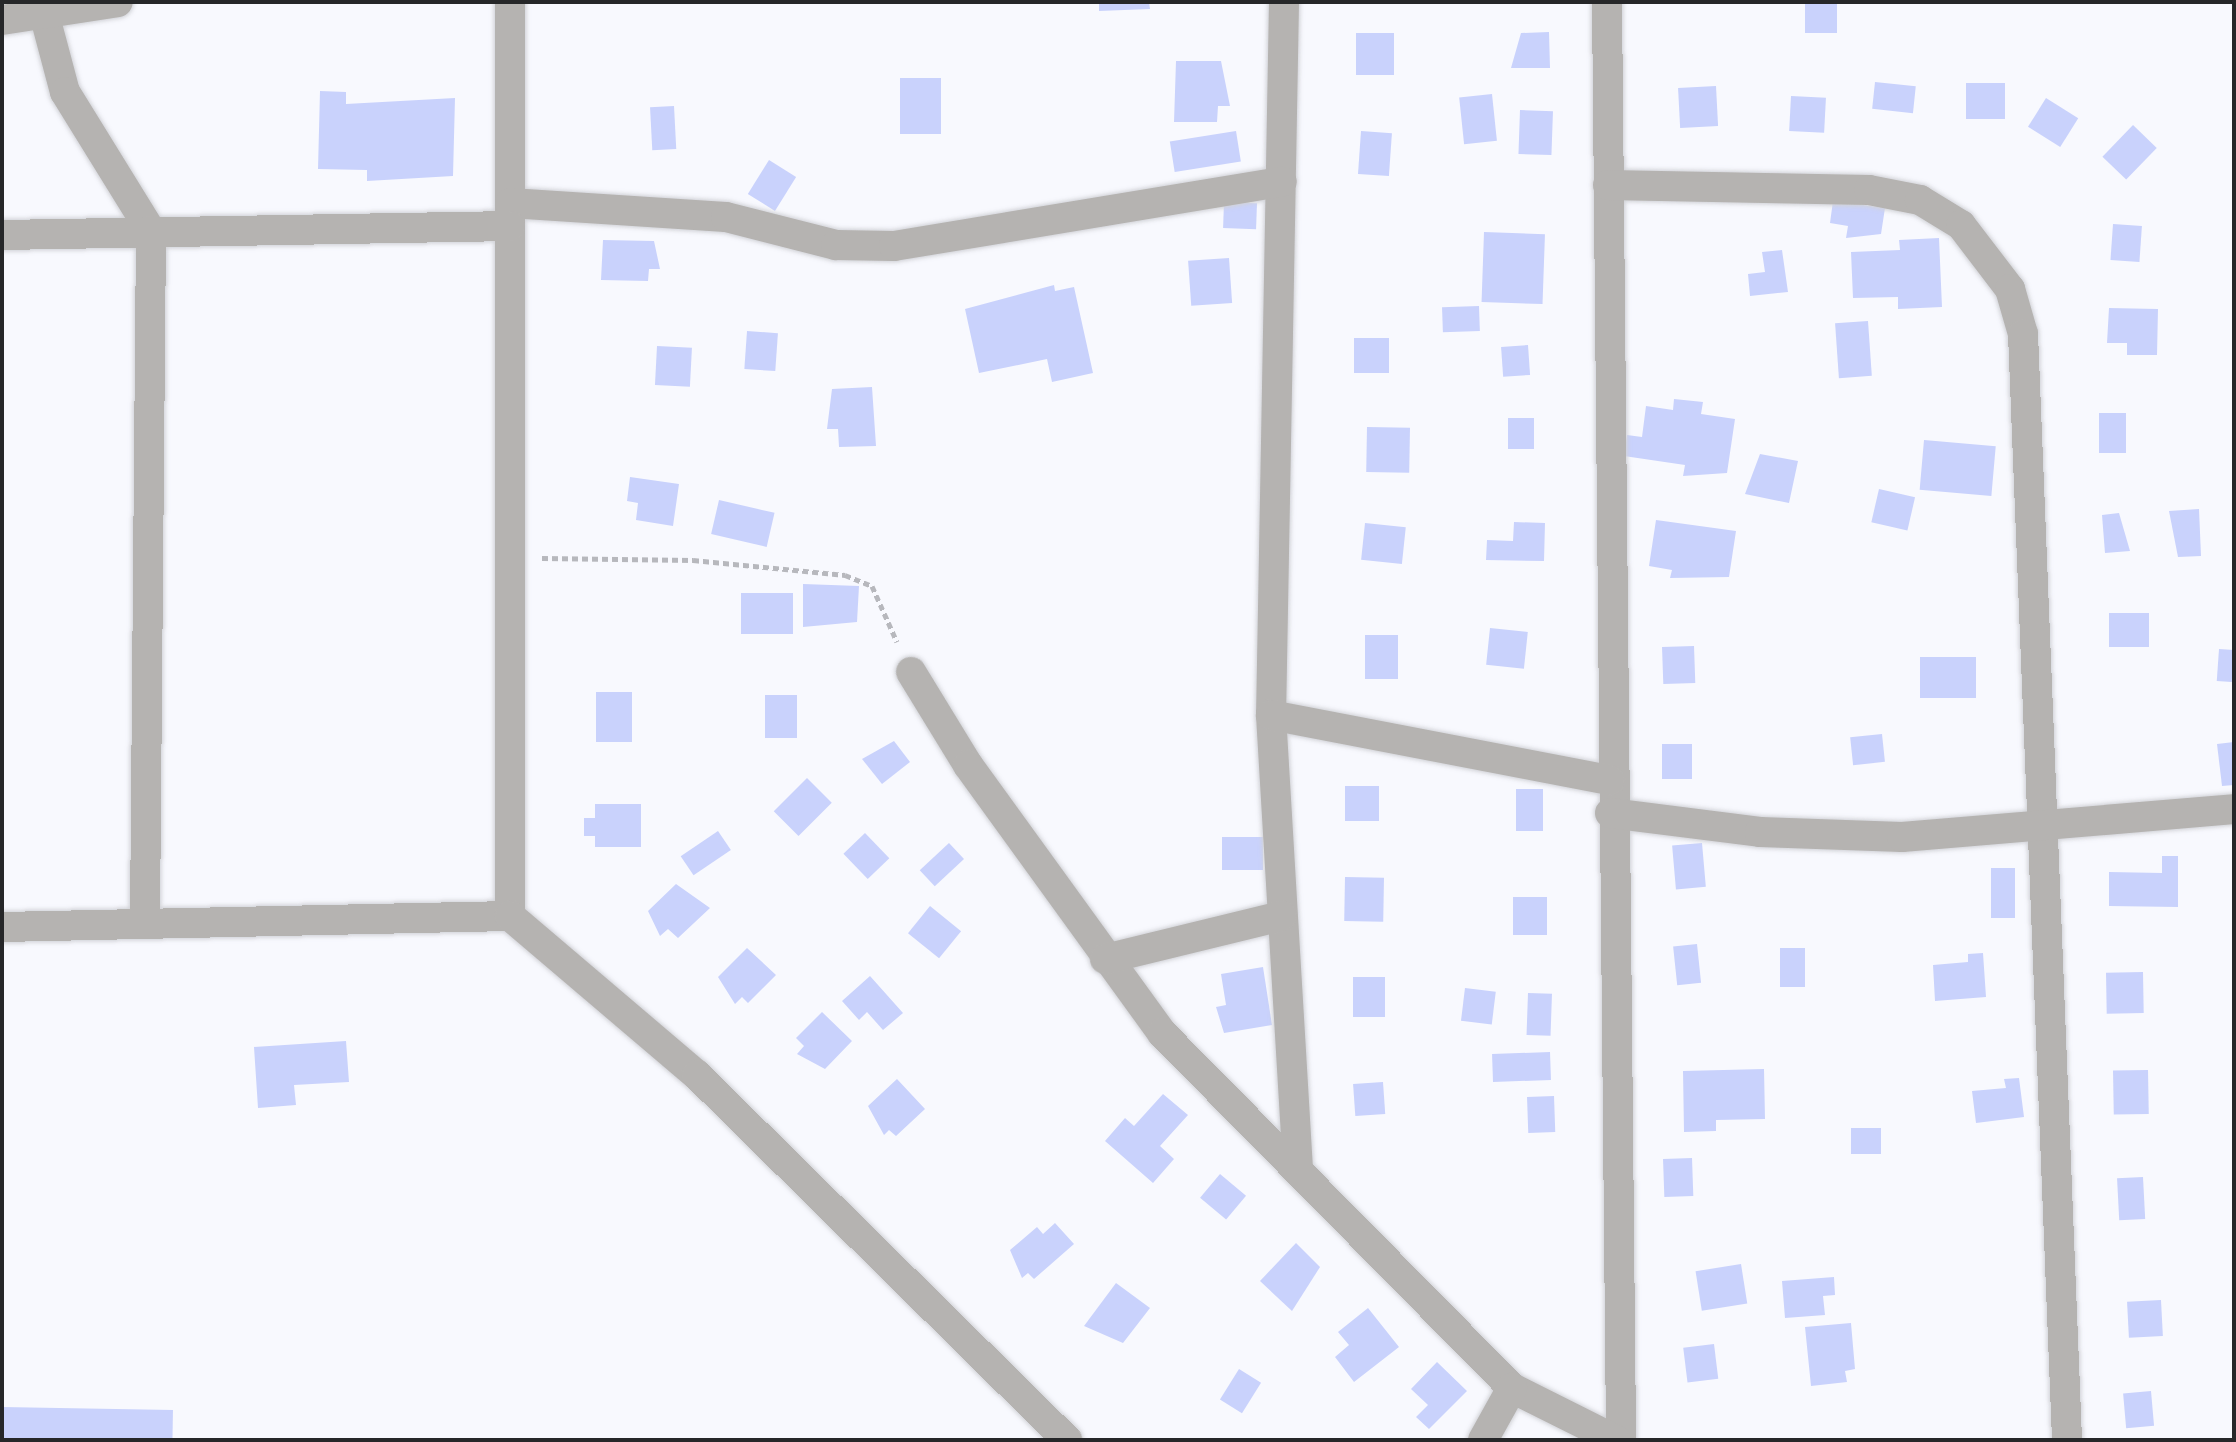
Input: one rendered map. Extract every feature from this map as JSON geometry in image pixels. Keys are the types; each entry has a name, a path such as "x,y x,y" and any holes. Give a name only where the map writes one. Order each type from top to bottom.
{"street":[{"path":"2,20 42,10 118,2"},
{"path":"510,2 510,916"},
{"path":"1284,2 1271,715 1298,1168"},
{"path":"911,672 1105,959 1162,1033 1512,1388 1619,1440 1625,1286 1610,813 1607,2"},
{"path":"42,10 65,92 151,231 145,924"},
{"path":"2,235 510,215 726,217 836,245 894,246 1282,182"},
{"path":"1608,185 1869,190 1920,200 1961,225 1992,258 2023,334 2067,1440"},
{"path":"1271,715 1610,780"},
{"path":"1610,813 1792,834 1902,837 2044,829 2234,809"},
{"path":"2,927 510,916 697,1075 1067,1440"},
{"path":"1105,959 1282,916"},
{"path":"1483,1440 1512,1388"}],"path":[{"path":"510,557 693,560 845,575 872,586 911,672"}],"building":[{"path":"1099,2 1149,2 1150,9 1099,11"},
{"path":"1805,2 1837,2 1837,33 1805,33"},
{"path":"1549,32 1550,68 1511,68 1521,33"},
{"path":"1356,33 1394,33 1394,75 1356,75"},
{"path":"1176,61 1221,61 1230,106 1218,106 1217,122 1174,122"},
{"path":"900,78 941,78 941,134 900,134"},
{"path":"1875,82 1916,86 1913,113 1872,109"},
{"path":"1966,83 2005,83 2005,119 1966,119"},
{"path":"1716,86 1718,126 1680,128 1678,88"},
{"path":"320,91 346,92 346,104 455,98 453,176 367,181 367,170 318,169"},
{"path":"1492,94 1497,141 1464,144 1459,97"},
{"path":"1791,96 1826,98 1824,133 1789,131"},
{"path":"2046,98 2078,118 2060,147 2028,127"},
{"path":"674,106 676,149 652,150 650,107"},
{"path":"1520,110 1553,111 1551,155 1518,154"},
{"path":"2133,125 2157,148 2126,180 2102,157"},
{"path":"1236,131 1241,162 1175,172 1170,141"},
{"path":"1361,131 1392,133 1389,176 1358,174"},
{"path":"769,160 796,177 775,211 748,194"},
{"path":"1833,201 1885,208 1881,234 1846,238 1848,226 1830,223"},
{"path":"1224,202 1257,203 1256,229 1223,228"},
{"path":"2113,224 2142,226 2139,262 2110,260"},
{"path":"1484,232 1545,234 1543,304 1482,302"},
{"path":"1939,238 1942,307 1898,309 1898,297 1853,298 1851,252 1900,250 1899,240"},
{"path":"603,240 654,241 660,269 649,269 648,281 601,280"},
{"path":"1782,250 1788,292 1750,296 1748,274 1765,272 1762,252"},
{"path":"1229,258 1232,303 1191,306 1188,261"},
{"path":"1054,285 1055,291 1074,287 1093,373 1052,382 1047,359 979,373 965,309"},
{"path":"1479,306 1480,331 1443,332 1442,307"},
{"path":"2109,308 2158,309 2157,355 2127,355 2127,343 2107,343"},
{"path":"1868,321 1872,376 1839,378 1835,323"},
{"path":"747,331 778,333 775,371 744,369"},
{"path":"1354,338 1389,338 1389,373 1354,373"},
{"path":"1528,345 1530,375 1503,377 1501,347"},
{"path":"657,346 692,348 690,387 655,385"},
{"path":"872,387 876,446 839,447 838,429 827,429 832,389"},
{"path":"1674,399 1703,402 1701,414 1735,419 1727,473 1683,476 1685,465 1624,456 1627,435 1642,437 1646,406 1673,410"},
{"path":"2099,413 2126,413 2126,453 2099,453"},
{"path":"1508,418 1534,418 1534,449 1508,449"},
{"path":"1367,427 1410,428 1409,473 1366,472"},
{"path":"1924,440 1996,446 1991,496 1920,490"},
{"path":"1760,454 1798,461 1789,503 1745,494"},
{"path":"630,477 679,484 673,526 636,520 638,503 627,501"},
{"path":"1879,489 1915,497 1907,530 1871,522"},
{"path":"719,500 775,513 767,547 711,534"},
{"path":"2199,509 2201,556 2178,557 2169,511"},
{"path":"2119,513 2130,551 2105,553 2102,515"},
{"path":"1656,520 1736,531 1729,577 1670,578 1672,570 1649,566"},
{"path":"1514,522 1545,523 1544,561 1486,560 1487,540 1513,541"},
{"path":"1365,523 1406,527 1402,564 1361,560"},
{"path":"803,584 859,586 857,622 803,627"},
{"path":"741,593 793,593 793,634 741,634"},
{"path":"2109,613 2149,613 2149,647 2109,647"},
{"path":"1490,628 1528,632 1524,669 1486,665"},
{"path":"1365,635 1398,635 1398,679 1365,679"},
{"path":"1694,646 1695,683 1663,684 1662,647"},
{"path":"2219,649 2234,650 2232,682 2217,681"},
{"path":"1920,657 1976,657 1976,698 1920,698"},
{"path":"596,692 632,692 632,742 596,742"},
{"path":"765,695 797,695 797,738 765,738"},
{"path":"1882,734 1885,762 1853,765 1850,737"},
{"path":"894,741 910,762 882,784 862,759"},
{"path":"2234,742 2234,785 2222,786 2217,744"},
{"path":"1662,744 1692,744 1692,779 1662,779"},
{"path":"807,778 832,803 799,836 774,811"},
{"path":"1345,786 1379,786 1379,821 1345,821"},
{"path":"1516,789 1543,789 1543,831 1516,831"},
{"path":"595,804 641,804 641,847 595,847 595,836 584,836 584,818 595,818"},
{"path":"718,831 731,850 694,875 681,856"},
{"path":"865,833 889,858 868,879 843,854"},
{"path":"1222,837 1263,837 1263,870 1222,870"},
{"path":"949,843 964,859 935,886 920,870"},
{"path":"1702,843 1706,887 1676,889 1672,846"},
{"path":"2162,856 2178,856 2178,907 2109,906 2109,872 2162,873"},
{"path":"1991,868 2015,868 2015,918 1991,918"},
{"path":"1345,877 1384,878 1383,922 1344,921"},
{"path":"676,884 710,908 678,938 668,929 660,936 648,911"},
{"path":"1513,897 1547,897 1547,935 1513,935"},
{"path":"930,906 961,931 939,958 908,933"},
{"path":"1697,944 1701,983 1677,985 1673,947"},
{"path":"747,948 776,975 748,1003 742,997 735,1004 718,977"},
{"path":"1780,948 1805,948 1805,987 1780,987"},
{"path":"1983,953 1986,997 1935,1001 1933,965 1968,962 1968,954"},
{"path":"1263,967 1272,1025 1224,1033 1216,1007 1226,1005 1221,974"},
{"path":"2143,972 2144,1013 2107,1014 2106,973"},
{"path":"870,976 903,1013 883,1030 867,1012 859,1020 842,1001"},
{"path":"1353,977 1385,977 1385,1017 1353,1017"},
{"path":"1465,988 1496,992 1492,1025 1461,1021"},
{"path":"1528,993 1552,994 1551,1036 1527,1035"},
{"path":"822,1012 852,1041 825,1069 797,1054 804,1046 796,1038"},
{"path":"346,1041 349,1082 294,1085 296,1105 258,1108 254,1047"},
{"path":"1550,1052 1551,1080 1493,1082 1492,1054"},
{"path":"1764,1069 1765,1119 1716,1120 1716,1131 1684,1132 1683,1071"},
{"path":"2148,1070 2149,1114 2114,1115 2113,1071"},
{"path":"2019,1078 2024,1117 1976,1123 1972,1091 2006,1088 2004,1079"},
{"path":"897,1079 925,1109 896,1136 889,1130 884,1135 868,1106"},
{"path":"1383,1082 1385,1114 1355,1116 1353,1084"},
{"path":"1163,1094 1188,1115 1160,1146 1174,1159 1153,1183 1105,1141 1125,1118 1134,1126"},
{"path":"1554,1096 1555,1132 1528,1133 1527,1097"},
{"path":"1851,1128 1881,1128 1881,1154 1851,1154"},
{"path":"1692,1158 1693,1196 1664,1197 1663,1159"},
{"path":"1220,1174 1246,1196 1226,1220 1200,1198"},
{"path":"2143,1177 2145,1219 2119,1220 2117,1178"},
{"path":"1055,1223 1074,1244 1034,1279 1028,1273 1022,1278 1010,1250 1037,1227 1043,1234"},
{"path":"1296,1243 1320,1267 1292,1311 1260,1281"},
{"path":"1741,1264 1747,1304 1702,1311 1696,1271"},
{"path":"1834,1277 1835,1295 1823,1296 1825,1315 1785,1318 1782,1281"},
{"path":"1116,1283 1150,1308 1123,1343 1084,1326"},
{"path":"2161,1300 2163,1336 2129,1338 2127,1302"},
{"path":"1368,1308 1399,1347 1354,1382 1335,1357 1349,1345 1338,1332"},
{"path":"1851,1323 1855,1369 1845,1371 1847,1382 1811,1386 1805,1327"},
{"path":"1714,1344 1718,1379 1687,1383 1683,1348"},
{"path":"1437,1362 1467,1391 1429,1429 1416,1417 1428,1405 1411,1389"},
{"path":"1239,1369 1261,1383 1242,1413 1220,1400"},
{"path":"2151,1391 2154,1426 2126,1428 2123,1393"},
{"path":"2,1407 173,1410 172,1440 2,1440"}]}
